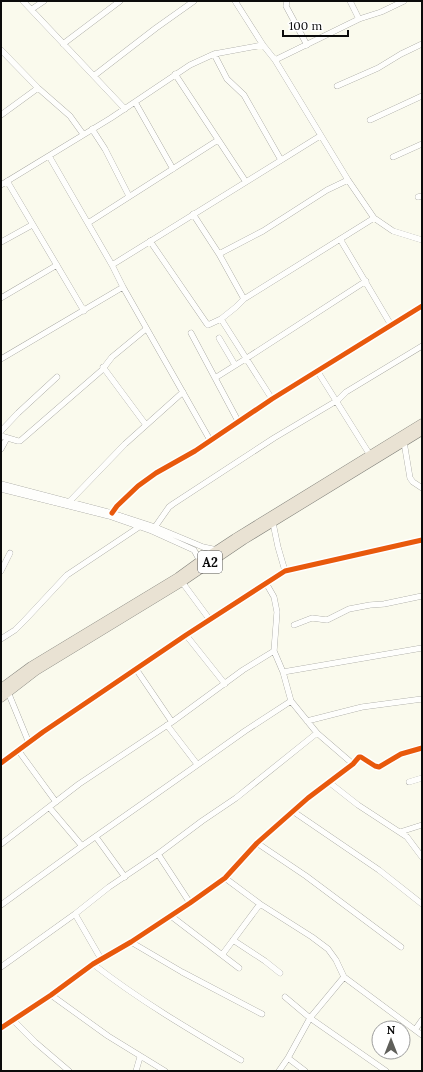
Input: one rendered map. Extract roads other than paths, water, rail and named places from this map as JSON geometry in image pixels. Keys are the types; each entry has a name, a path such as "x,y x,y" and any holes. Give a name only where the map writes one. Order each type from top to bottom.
{"highway":[{"name":"A2","path":"3,694 142,603 217,550 422,423"},
{"name":"A2","path":"142,603 182,582 219,556 422,431"}],"street":[{"path":"23,1 63,44 95,75 125,109"},
{"path":"32,10 44,1"},
{"path":"63,44 120,1"},
{"path":"95,75 194,1"},
{"path":"235,1 275,60 320,136 374,218 393,231 422,240"},
{"path":"287,1 286,6 307,45"},
{"path":"350,1 359,19"},
{"path":"275,60 359,19 381,12 404,1"},
{"path":"1,185 125,109 190,65 214,54 263,44"},
{"path":"337,86 378,68 401,54 422,44"},
{"path":"2,53 38,88 70,116 83,134"},
{"path":"214,54 227,79 244,95 282,160"},
{"path":"175,74 246,182"},
{"path":"1,115 38,88"},
{"path":"370,120 422,96"},
{"path":"134,102 173,169"},
{"path":"92,129 105,149 130,196"},
{"path":"112,265 320,136"},
{"path":"88,224 218,140"},
{"path":"393,157 422,144"},
{"path":"49,156 210,440"},
{"path":"219,254 263,231 328,190 348,180"},
{"path":"7,181 84,310"},
{"path":"193,214 219,254 244,299"},
{"path":"150,241 208,325 221,319 244,299 374,218"},
{"path":"1,242 32,225"},
{"path":"340,239 391,325"},
{"path":"1,298 57,265"},
{"path":"215,378 366,281"},
{"path":"1,359 123,287"},
{"path":"112,512 138,486 156,474 195,451 272,399 318,372 422,306"},
{"path":"221,319 272,399"},
{"path":"1,449 4,437 20,440 68,400 104,367 112,357 146,329"},
{"path":"190,333 238,421"},
{"path":"219,338 235,365"},
{"path":"155,527 169,507 173,504 262,445 337,401 346,392 422,346"},
{"path":"104,367 146,425"},
{"path":"318,372 370,455"},
{"path":"1,430 57,377"},
{"path":"70,501 120,449 183,392"},
{"path":"404,442 410,478 417,486 422,488"},
{"path":"1,484 112,512 155,527 203,547 217,550"},
{"path":"1,489 110,516 152,531 194,550 200,561"},
{"path":"273,523 285,571"},
{"path":"1,639 25,620 67,575 139,527"},
{"path":"1,762 186,635 285,571 422,540"},
{"path":"1,571 10,553"},
{"path":"182,582 210,620"},
{"path":"266,583 274,598 277,612 274,652 283,672 291,701 317,733 353,764"},
{"path":"294,625 312,618 327,620 349,609 384,604 422,596"},
{"path":"186,635 225,684"},
{"path":"283,672 422,648"},
{"path":"1,844 79,784 170,723 243,670 274,652"},
{"path":"136,670 197,764"},
{"path":"3,694 29,743"},
{"path":"307,721 362,707 422,699"},
{"path":"1,905 197,764 291,701"},
{"path":"1,967 236,798 317,733"},
{"path":"1,1028 51,995 93,964 171,916 225,878 257,843 294,812 308,798 353,764 359,757 375,766 379,766 401,754 422,748"},
{"path":"18,750 56,802"},
{"path":"409,782 422,778"},
{"path":"330,782 358,805 407,837 422,857"},
{"path":"49,807 82,846"},
{"path":"294,812 379,870 422,904"},
{"path":"400,832 422,825"},
{"path":"96,837 125,877"},
{"path":"257,843 306,876 401,947"},
{"path":"158,854 190,903"},
{"path":"225,878 260,904 312,937 328,950 336,960 344,977 422,1035"},
{"path":"222,955 260,904"},
{"path":"75,914 101,959"},
{"path":"171,916 238,968"},
{"path":"233,940 265,961 280,973"},
{"path":"131,942 182,972 262,1014"},
{"path":"93,964 119,984 165,1015 241,1060"},
{"path":"279,1071 288,1058 310,1018 344,977"},
{"path":"51,995 108,1036 165,1071"},
{"path":"285,997 310,1018 386,1071"},
{"path":"13,1020 35,1042 69,1071"},
{"path":"415,1030 422,1020"},
{"path":"136,1071 140,1056"},
{"path":"288,1058 304,1071"}]}
